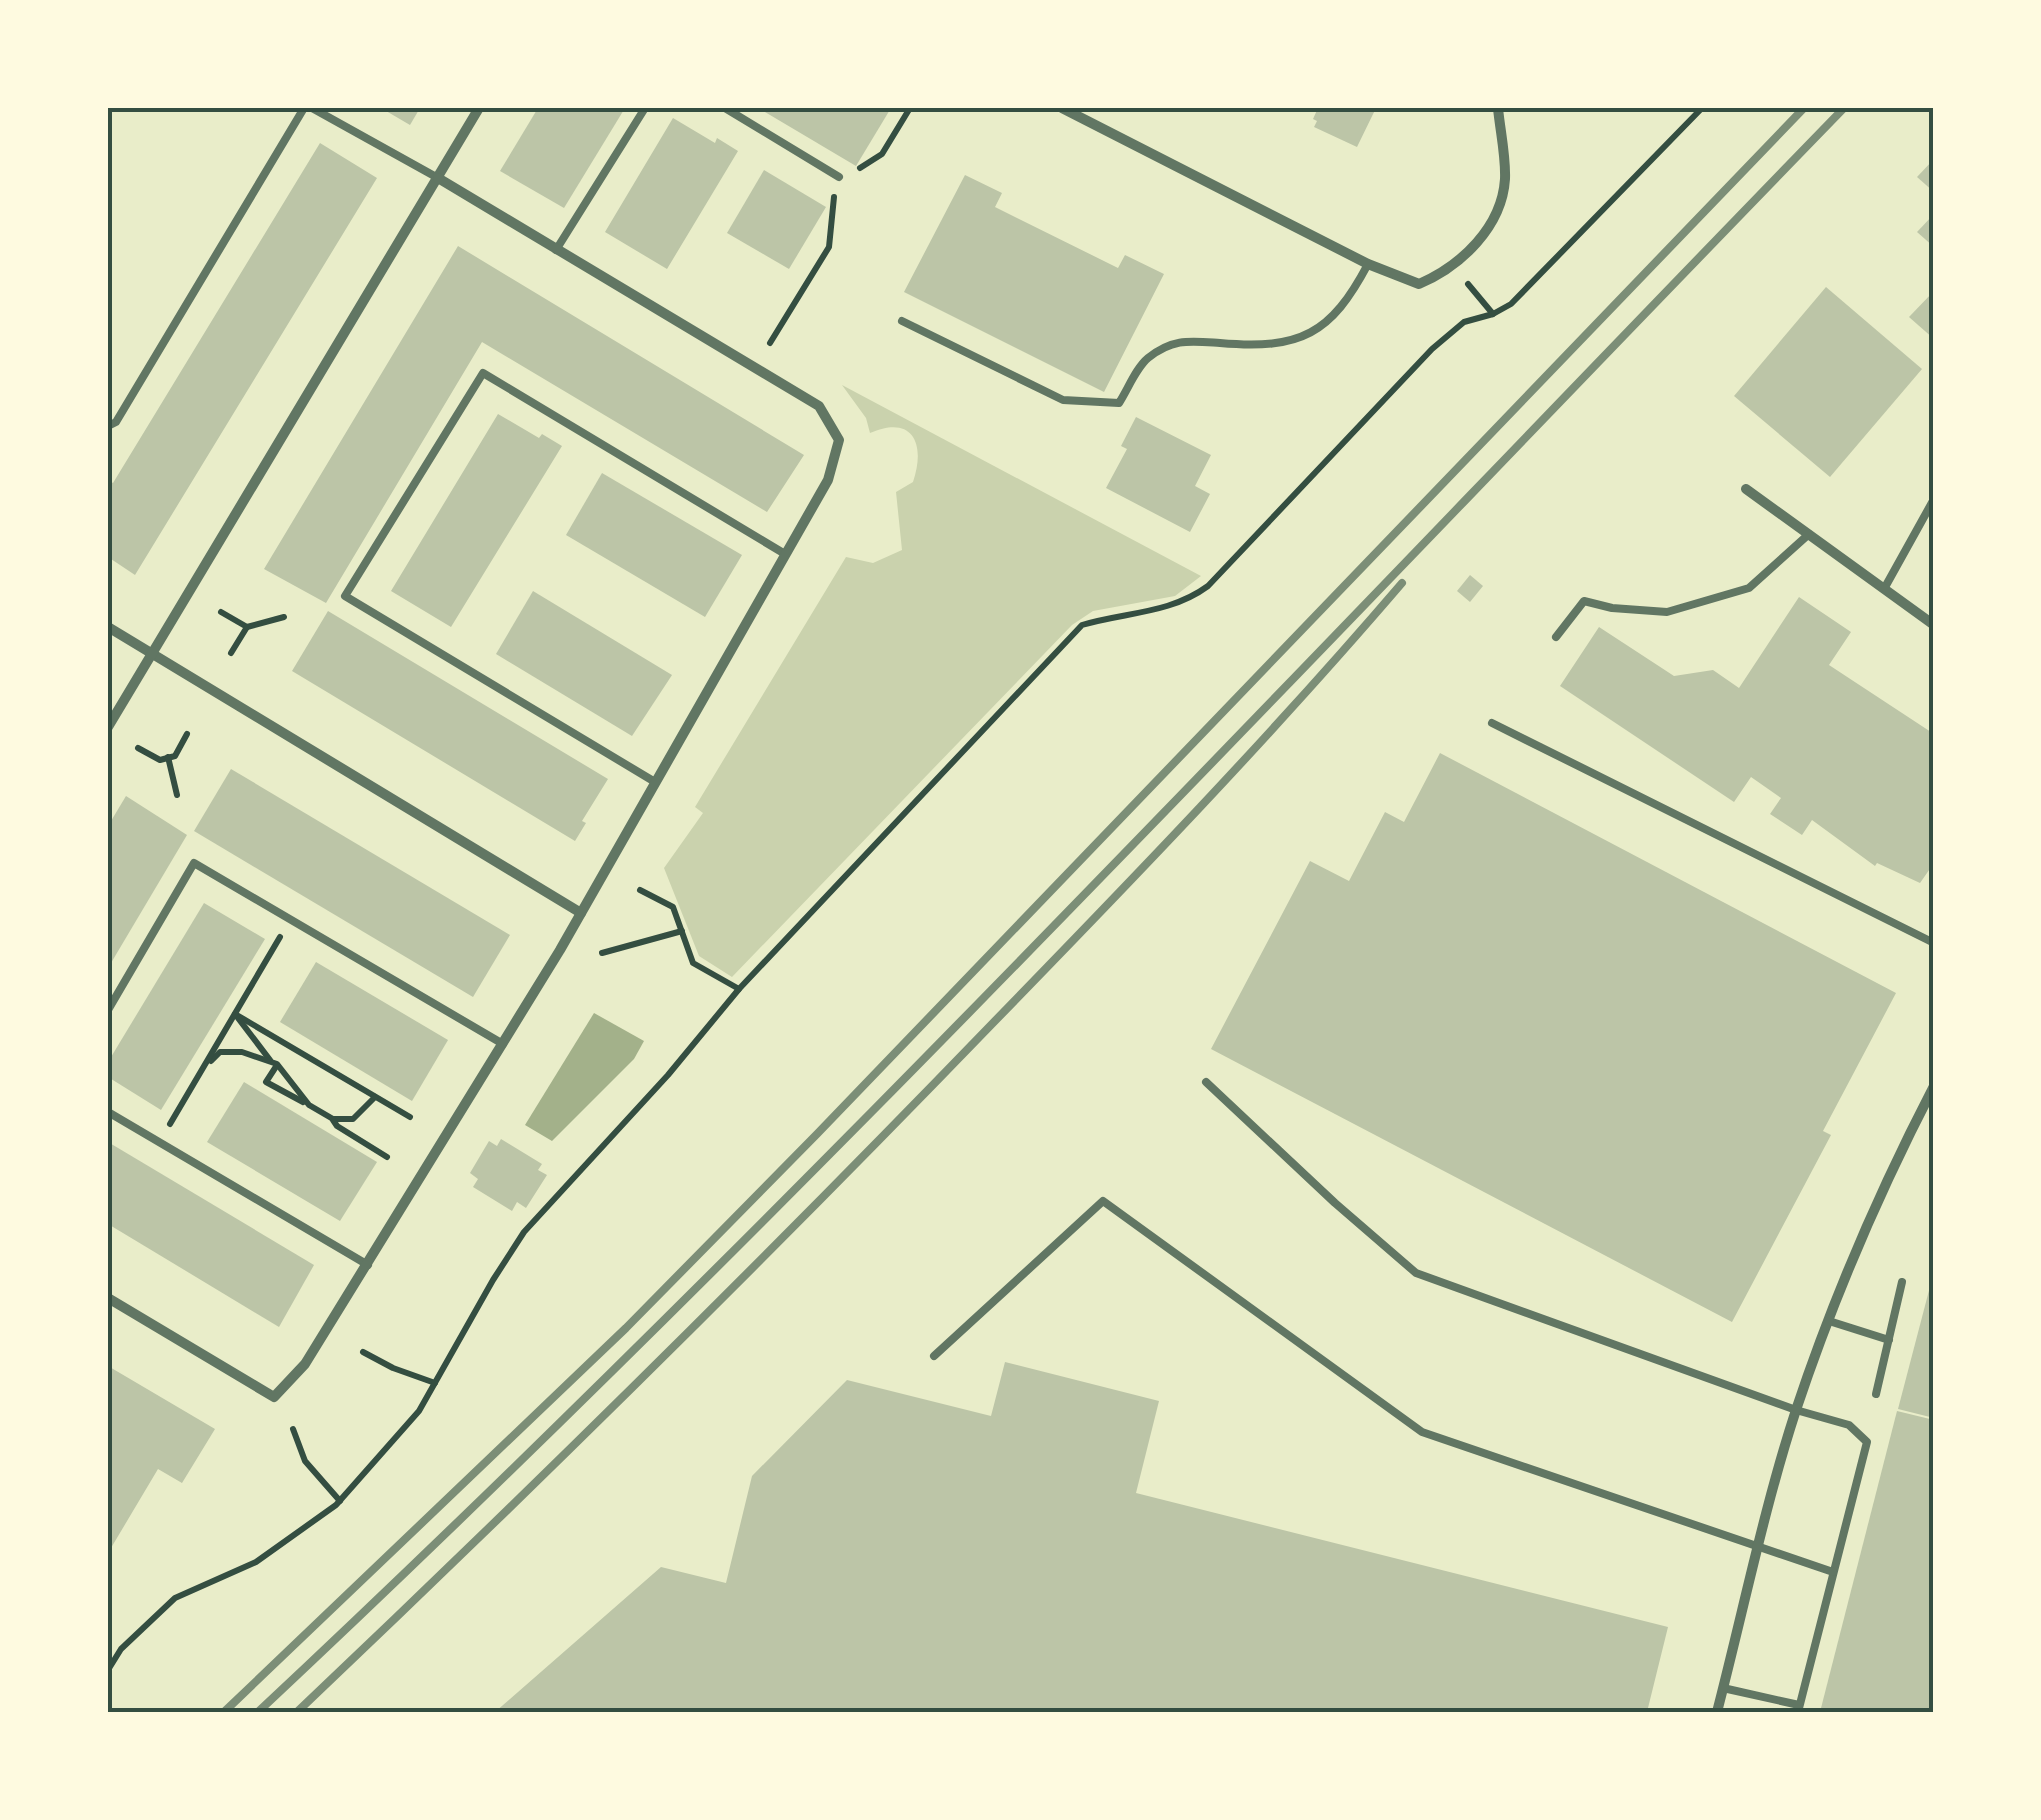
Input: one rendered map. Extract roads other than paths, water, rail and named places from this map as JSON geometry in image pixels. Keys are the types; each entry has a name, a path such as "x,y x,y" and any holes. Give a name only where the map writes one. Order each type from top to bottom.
{"street":[{"path":"108,727 479,108"},
{"path":"1062,108 1368,264 1419,284 1452,266 1480,240 1502,196 1505,176 1498,108"},
{"path":"108,1298 274,1398 305,1364 581,913 828,480 839,440 818,406 438,178"},
{"path":"1746,489 1934,625"},
{"path":"108,627 581,913"},
{"path":"1717,1712 1796,1410 1829,1322 1908,1137 1934,1086"}],"lane":[{"path":"108,426 116,422 304,108"},
{"path":"312,108 438,178"},
{"path":"556,250 645,108"},
{"path":"725,108 840,177"},
{"path":"902,321 1063,400 1120,403 1146,360 1179,340 1248,346 1318,330 1338,314 1368,264"},
{"path":"655,782 345,596 483,374 786,554"},
{"path":"1884,589 1934,500"},
{"path":"1556,636 1584,600 1612,608 1668,612 1749,588 1809,534"},
{"path":"1492,723 1934,943"},
{"path":"108,1010 194,863 503,1044"},
{"path":"1206,1082 1416,1273 1796,1410 1849,1425 1866,1442 1798,1709 1723,1688"},
{"path":"108,1112 368,1264"},
{"path":"934,1356 1103,1201 1422,1432 1832,1572"},
{"path":"1876,1394 1902,1282"},
{"path":"1829,1322 1889,1340"}],"railway":[{"path":"224,1712 626,1328 1804,108"},
{"path":"258,1712 462,1518 863,1121 1844,108"},
{"path":"297,1712 648,1372 906,1113 1200,807 1402,583"}]}
